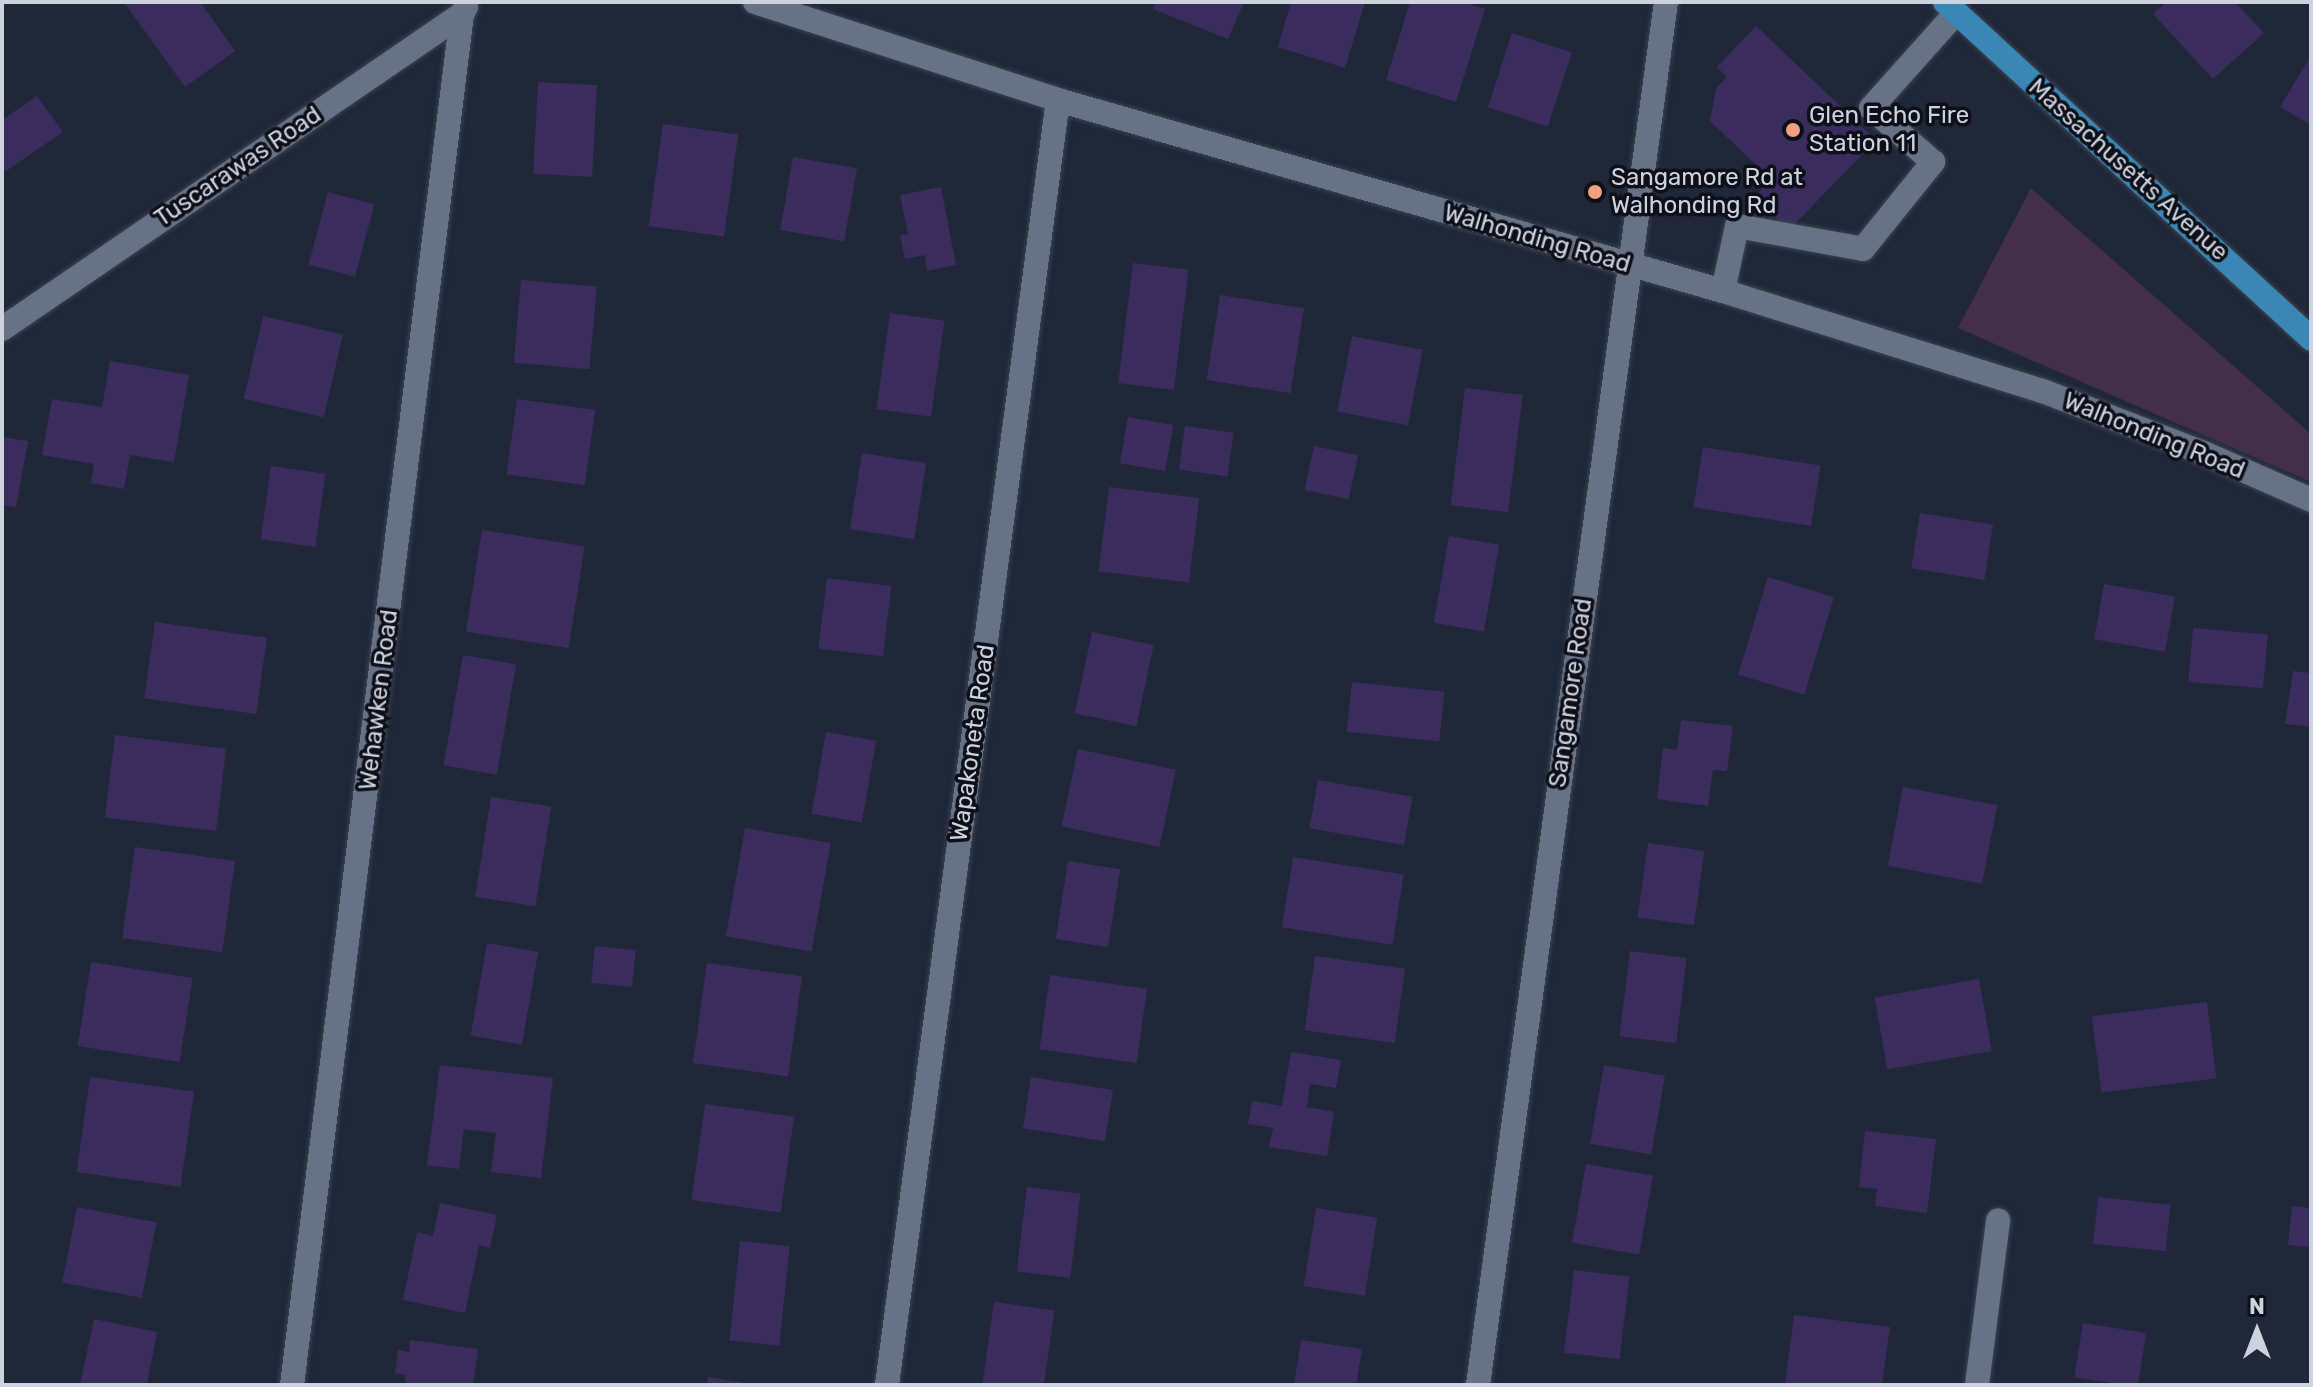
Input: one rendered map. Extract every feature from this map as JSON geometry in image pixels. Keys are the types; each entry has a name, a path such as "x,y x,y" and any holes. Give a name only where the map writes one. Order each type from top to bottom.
{"main road":[{"name":"Massachusetts Avenue","path":"1950,8 2311,339"}],"street":[{"name":"Walhonding Road","path":"755,2 1058,100 1723,291 2043,391 2204,453 2311,500"},
{"name":"Sangamore Road","path":"1478,1385 1666,2"},
{"name":"Tuscarawas Road","path":"2,329 465,8"},
{"name":"Wehawken Road","path":"292,1385 465,8"},
{"path":"1723,291 1737,226 1863,249 1933,162 1871,108 1950,8"},
{"name":"Wapakoneta Road","path":"887,1385 1058,100"},
{"path":"1977,1385 1998,1220"}],"shaded area":[{"path":"2031,188 2311,434 2311,482 1958,328"}],"building":[{"path":"124,2 200,2 235,51 185,87"},
{"path":"1155,2 1244,2 1228,39 1153,9"},
{"path":"1291,2 1365,2 1345,68 1278,47"},
{"path":"1410,2 1463,2 1485,9 1456,102 1386,80"},
{"path":"2166,2 2235,2 2264,33 2213,79 2153,14"},
{"name":"Glen Echo Fire Station 11","path":"1756,26 1876,140 1789,230 1755,197 1771,179 1710,121 1716,88 1727,77 1717,67"},
{"path":"1512,33 1572,52 1548,127 1488,107"},
{"path":"2311,55 2311,125 2280,107"},
{"path":"538,82 597,85 592,177 533,174"},
{"path":"37,96 63,132 6,171 2,166 2,120"},
{"path":"663,124 738,135 724,237 649,226"},
{"path":"793,157 857,168 844,241 780,230"},
{"path":"941,187 956,265 927,271 925,255 905,259 900,235 908,234 900,195"},
{"path":"328,192 374,204 355,277 309,264"},
{"path":"1133,263 1189,270 1174,390 1118,383"},
{"path":"521,280 597,287 589,369 514,363"},
{"path":"1220,295 1304,308 1291,393 1207,380"},
{"path":"890,313 944,321 931,417 877,409"},
{"path":"263,316 343,334 324,417 244,399"},
{"path":"1352,336 1423,350 1408,425 1337,412"},
{"path":"110,361 189,375 174,462 130,455 124,489 91,483 94,464 42,455 52,399 102,407"},
{"path":"1465,388 1523,395 1508,512 1451,505"},
{"path":"517,399 595,410 585,485 506,474"},
{"path":"1128,417 1173,425 1165,471 1120,463"},
{"path":"1185,426 1234,433 1227,476 1179,470"},
{"path":"2,437 28,441 16,507 2,505"},
{"path":"1314,446 1358,455 1349,499 1305,490"},
{"path":"1703,447 1821,466 1811,526 1693,507"},
{"path":"862,453 926,463 914,539 850,529"},
{"path":"271,466 325,474 315,547 261,539"},
{"path":"1109,487 1199,498 1189,582 1099,571"},
{"path":"1920,513 1993,525 1984,580 1911,568"},
{"path":"482,530 585,546 569,648 466,632"},
{"path":"1449,536 1499,545 1484,632 1434,623"},
{"path":"1768,577 1834,597 1804,695 1738,675"},
{"path":"827,578 892,586 883,656 818,648"},
{"path":"2104,584 2175,597 2165,652 2094,639"},
{"path":"155,622 267,638 256,714 144,698"},
{"path":"2193,628 2268,635 2263,688 2188,682"},
{"path":"1092,632 1154,645 1136,726 1075,713"},
{"path":"463,655 516,664 497,775 444,765"},
{"path":"2293,671 2311,673 2311,727 2285,724"},
{"path":"1352,682 1444,692 1439,741 1347,732"},
{"path":"1681,720 1733,726 1727,771 1713,770 1708,806 1657,799 1663,748 1677,750"},
{"path":"826,732 876,741 862,823 812,814"},
{"path":"115,735 226,749 216,831 105,817"},
{"path":"1078,749 1176,770 1159,847 1062,826"},
{"path":"1318,780 1413,797 1404,845 1309,828"},
{"path":"1903,787 1997,805 1982,884 1888,866"},
{"path":"491,797 551,807 535,906 475,897"},
{"path":"745,828 831,843 812,951 726,936"},
{"path":"1648,843 1704,851 1694,925 1638,917"},
{"path":"135,847 235,861 222,952 122,938"},
{"path":"1293,857 1404,875 1393,945 1282,927"},
{"path":"1068,861 1120,869 1108,947 1056,939"},
{"path":"487,943 538,952 522,1045 471,1036"},
{"path":"595,946 636,950 632,987 591,983"},
{"path":"1630,951 1687,958 1676,1043 1620,1036"},
{"path":"1315,956 1405,969 1395,1043 1305,1030"},
{"path":"91,962 193,978 179,1062 78,1046"},
{"path":"707,963 802,976 788,1076 693,1063"},
{"path":"1050,975 1147,989 1137,1063 1040,1049"},
{"path":"1979,979 1992,1051 1887,1069 1875,997"},
{"path":"2207,1002 2216,1078 2101,1093 2092,1016"},
{"path":"1291,1052 1341,1060 1336,1088 1310,1084 1307,1107 1334,1112 1327,1156 1269,1147 1273,1128 1248,1124 1252,1101 1282,1106"},
{"path":"440,1065 553,1078 541,1178 491,1172 496,1133 464,1129 459,1169 427,1165"},
{"path":"1604,1065 1665,1076 1651,1155 1590,1144"},
{"path":"90,1077 194,1092 181,1187 77,1172"},
{"path":"1031,1077 1113,1090 1105,1141 1023,1128"},
{"path":"705,1104 794,1117 781,1213 692,1200"},
{"path":"1865,1131 1936,1139 1927,1213 1875,1206 1877,1189 1859,1187"},
{"path":"1586,1164 1653,1176 1639,1255 1572,1243"},
{"path":"1027,1187 1081,1194 1070,1278 1017,1271"},
{"path":"2098,1197 2171,1205 2166,1251 2093,1244"},
{"path":"440,1203 497,1215 490,1248 479,1245 465,1313 403,1300 417,1232 433,1236"},
{"path":"2292,1206 2311,1208 2311,1247 2288,1245"},
{"path":"77,1207 157,1222 142,1298 62,1283"},
{"path":"1316,1208 1377,1218 1365,1296 1304,1286"},
{"path":"740,1241 790,1246 779,1346 730,1340"},
{"path":"1574,1270 1630,1277 1619,1359 1564,1352"},
{"path":"994,1302 1054,1310 1044,1385 983,1383"},
{"path":"1794,1315 1890,1327 1882,1385 1785,1385"},
{"path":"94,1319 157,1332 147,1385 80,1385"},
{"path":"2083,1323 2146,1333 2138,1385 2074,1377"},
{"path":"410,1340 478,1349 473,1385 405,1385 406,1375 395,1373 398,1350 409,1352"},
{"path":"1301,1340 1362,1349 1356,1385 1294,1385"},
{"path":"708,1377 745,1383 745,1385 707,1385"}],"place":[{"name":"Glen Echo Fire Station 11","path":"1793,130"},
{"name":"Sangamore Rd at Walhonding Rd","path":"1595,192"}]}
